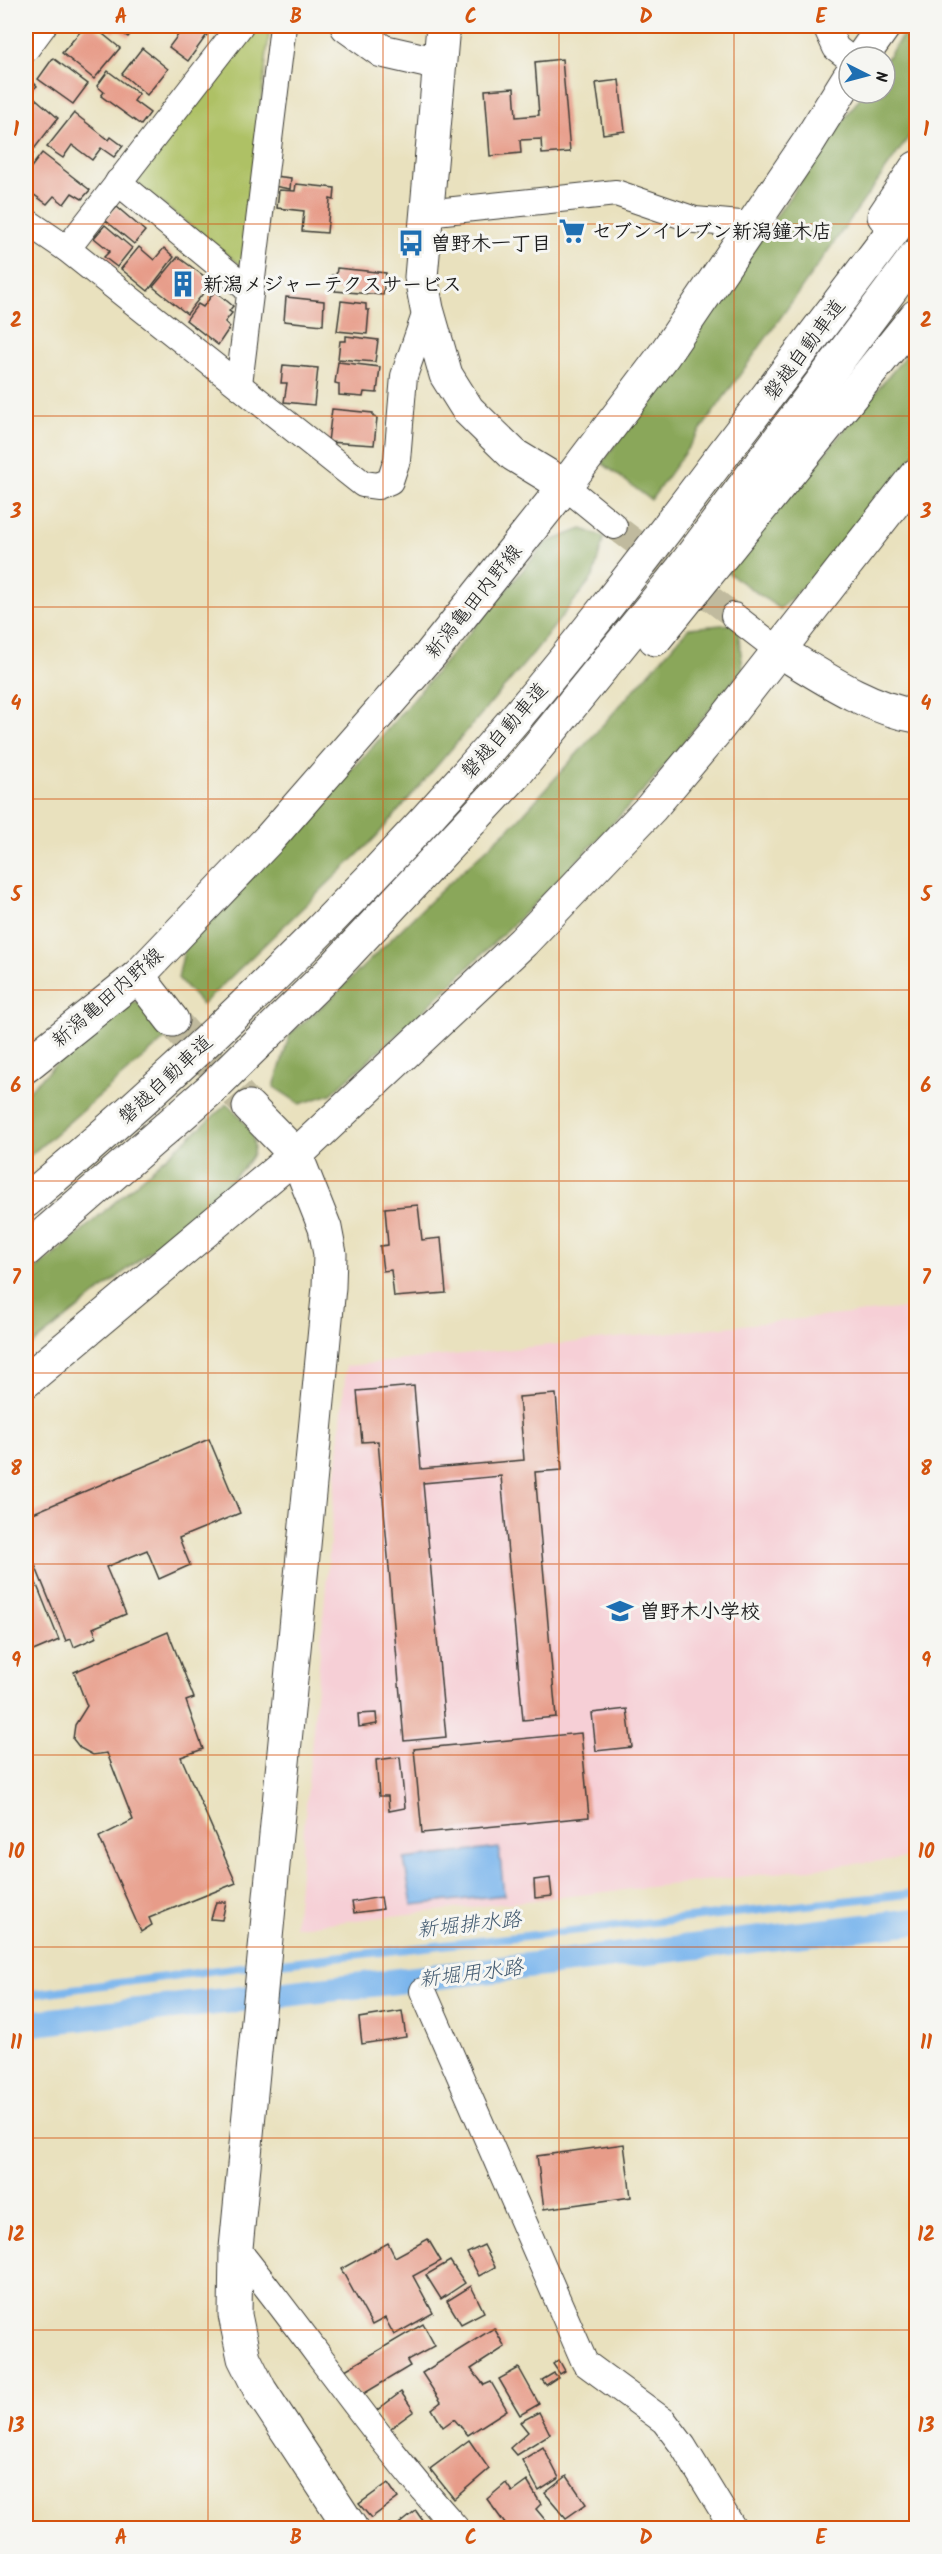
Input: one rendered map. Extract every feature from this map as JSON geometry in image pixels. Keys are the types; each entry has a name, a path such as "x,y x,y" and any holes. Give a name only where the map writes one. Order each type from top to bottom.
{"main road":[{"path":"347,26 382,51 439,64"},
{"path":"443,26 421,277 426,309 446,375 468,410 514,455 565,486"},
{"path":"871,45 884,26"},
{"name":"新潟亀田内野線","path":"26,1066 138,976 270,838 400,690 565,486 664,355 837,96"},
{"path":"722,456 916,168"},
{"name":"磐越自動車道","path":"26,1201 185,1062 305,947 407,840 567,657 657,543 916,200"},
{"name":"磐越自動車道","path":"26,1250 211,1089 329,973 518,771 682,569 916,256"},
{"path":"518,771 613,690 916,316"},
{"path":"26,1381 296,1155 524,942 651,808 715,732 916,475"},
{"path":"778,650 839,687 901,713 916,716"},
{"path":"138,976 172,1020"},
{"path":"249,1107 296,1155 325,1228 330,1254 329,1287 236,2248 235,2315 244,2358 260,2390 351,2529"}],"street":[{"path":"26,49 43,26"},
{"path":"67,249 240,26"},
{"path":"239,384 283,26"},
{"path":"826,26 837,49"},
{"path":"118,182 250,291"},
{"path":"426,213 616,193 695,220 752,225"},
{"path":"26,221 67,249 363,484 378,486 390,480 397,460 405,376 426,309"},
{"path":"565,486 614,526"},
{"path":"734,616 778,650"},
{"path":"423,1990 585,2363 664,2421 683,2446 733,2529"},
{"path":"236,2248 273,2294 358,2410 456,2529"}],"shaded area":[{"name":"曽野木小学校","path":"916,1307 916,1857 295,1927 346,1366"}],"green space":[{"path":"249,26 270,26 242,266 138,185 137,170"},
{"path":"909,26 916,26 916,127 651,500 602,463 855,105 897,105 896,45"},
{"path":"916,343 916,453 822,569 780,609 727,572"},
{"path":"582,529 604,537 593,577 531,656 376,837 202,1005 178,978 186,941 369,751 546,543"},
{"path":"732,624 738,631 743,669 646,788 562,877 418,1016 331,1094 300,1104 274,1087 290,1034 328,1001 433,898 518,820 689,628"},
{"path":"128,1002 140,1002 172,1033 26,1159 26,1093 96,1025"},
{"path":"227,1104 247,1126 253,1138 253,1153 243,1168 187,1220 26,1350 26,1277"}],"water":[{"path":"499,1848 504,1895 412,1905 404,1859"}],"building":[{"path":"85,26 93,26 120,48 94,79 62,53"},
{"path":"104,26 137,26 128,37 117,29 114,33"},
{"path":"166,26 201,26 209,32 188,61 169,47 178,35"},
{"path":"142,48 168,69 147,95 122,74"},
{"path":"53,58 88,84 73,104 38,79"},
{"path":"562,59 570,152 542,154 541,139 520,140 521,153 490,156 485,90 514,88 516,117 539,115 535,62"},
{"path":"108,71 139,94 134,101 150,113 141,125 101,96 104,92 97,86"},
{"path":"26,75 37,86 30,92 26,88"},
{"path":"619,80 625,131 603,134 596,83"},
{"path":"35,98 58,118 34,149 26,142 26,110"},
{"path":"74,113 109,140 111,137 123,146 114,157 101,148 92,160 72,145 63,158 47,147"},
{"path":"26,148 33,154 26,164"},
{"path":"42,153 90,190 82,199 72,193 64,204 54,196 47,204 26,189 26,174"},
{"path":"274,176 291,178 290,189 273,186"},
{"path":"296,184 335,188 334,200 330,199 327,233 302,231 304,211 277,208 279,190 295,191"},
{"path":"117,207 145,231 134,244 105,220"},
{"path":"105,225 132,248 117,267 104,257 110,251 94,238"},
{"path":"139,247 154,260 164,248 174,257 148,291 121,269"},
{"name":"新潟メジャーテクスサービス","path":"178,257 212,282 187,314 153,287"},
{"path":"337,268 386,273 383,295 335,291 336,283 332,283 332,275 336,276"},
{"path":"215,291 233,306 229,311 232,313 225,322 230,327 218,345 186,320 198,304 203,307"},
{"path":"286,297 324,301 323,325 284,321"},
{"path":"341,301 366,304 366,310 369,310 367,334 337,331"},
{"path":"346,336 378,340 375,362 338,359 340,341 346,341"},
{"path":"338,362 380,367 377,393 364,392 363,397 339,395 339,384 335,383"},
{"path":"283,365 318,368 314,405 284,402 287,383 281,383"},
{"path":"332,409 373,413 373,417 377,418 374,445 328,442"},
{"path":"418,1205 422,1240 441,1238 446,1293 394,1297 391,1270 383,1271 380,1246 388,1245 385,1208"},
{"path":"414,1386 421,1469 524,1460 519,1397 556,1394 562,1470 535,1472 556,1717 523,1720 501,1476 423,1483 446,1737 404,1741 378,1441 362,1442 357,1391"},
{"path":"209,1439 240,1513 179,1538 190,1565 159,1579 147,1550 106,1567 126,1614 93,1628 97,1637 74,1647 71,1639 66,1641 26,1543 26,1516"},
{"path":"26,1558 59,1640 26,1654"},
{"path":"168,1632 194,1698 186,1701 203,1749 181,1757 236,1883 149,1918 152,1925 141,1932 99,1837 133,1820 107,1753 93,1755 80,1748 73,1739 75,1725 87,1706 74,1672"},
{"path":"627,1709 632,1747 596,1751 592,1713"},
{"path":"376,1713 377,1724 359,1727 358,1714"},
{"path":"581,1733 589,1817 422,1833 414,1749"},
{"path":"400,1757 405,1808 389,1811 388,1796 379,1796 376,1760"},
{"path":"550,1878 552,1896 535,1898 534,1880"},
{"path":"381,1897 383,1909 354,1913 352,1902"},
{"path":"216,1902 226,1902 222,1920 211,1919"},
{"path":"402,2011 406,2037 362,2044 359,2018"},
{"path":"624,2144 631,2197 544,2209 537,2156"},
{"path":"428,2239 441,2261 413,2276 433,2313 394,2335 385,2318 372,2325 341,2269 388,2243 395,2257"},
{"path":"484,2245 495,2267 479,2276 467,2253"},
{"path":"450,2261 465,2283 441,2299 426,2275"},
{"path":"471,2286 484,2312 461,2324 447,2301"},
{"path":"423,2324 435,2346 407,2361 410,2366 360,2396 345,2370"},
{"path":"494,2328 505,2347 471,2369 484,2385 491,2382 507,2410 468,2435 454,2419 443,2427 432,2409 441,2402 422,2373"},
{"path":"559,2360 565,2371 560,2374 553,2364"},
{"path":"519,2368 539,2404 520,2415 499,2379"},
{"path":"554,2373 558,2377 546,2385 542,2380"},
{"path":"401,2392 414,2411 388,2430 376,2411"},
{"path":"539,2412 550,2434 516,2455 510,2448 528,2432 520,2422"},
{"path":"469,2440 489,2469 454,2499 430,2469"},
{"path":"543,2447 559,2478 539,2491 522,2460"},
{"path":"567,2476 586,2504 566,2518 545,2493"},
{"path":"527,2481 541,2504 536,2509 552,2528 508,2528 487,2499 506,2483 512,2492"},
{"path":"388,2483 398,2498 371,2518 359,2504"},
{"path":"416,2511 425,2524 432,2522 437,2528 395,2528"},
{"path":"581,2522 586,2528 572,2528"}],"waterway":[{"name":"新堀排水路","path":"271,1964 916,1893"},
{"name":"新堀用水路","path":"26,2024 916,1921"},
{"name":"新堀排水路","path":"26,1995 256,1965"}],"tunnel":[{"path":"614,526 734,616"},
{"path":"172,1020 249,1107"}],"place":[{"name":"セブンイレブン新潟鐘木店","path":"572,231"},
{"name":"曽野木一丁目","path":"411,243"},
{"name":"新潟メジャーテクスサービス","path":"183,284"},
{"name":"曽野木小学校","path":"620,1611"}]}
